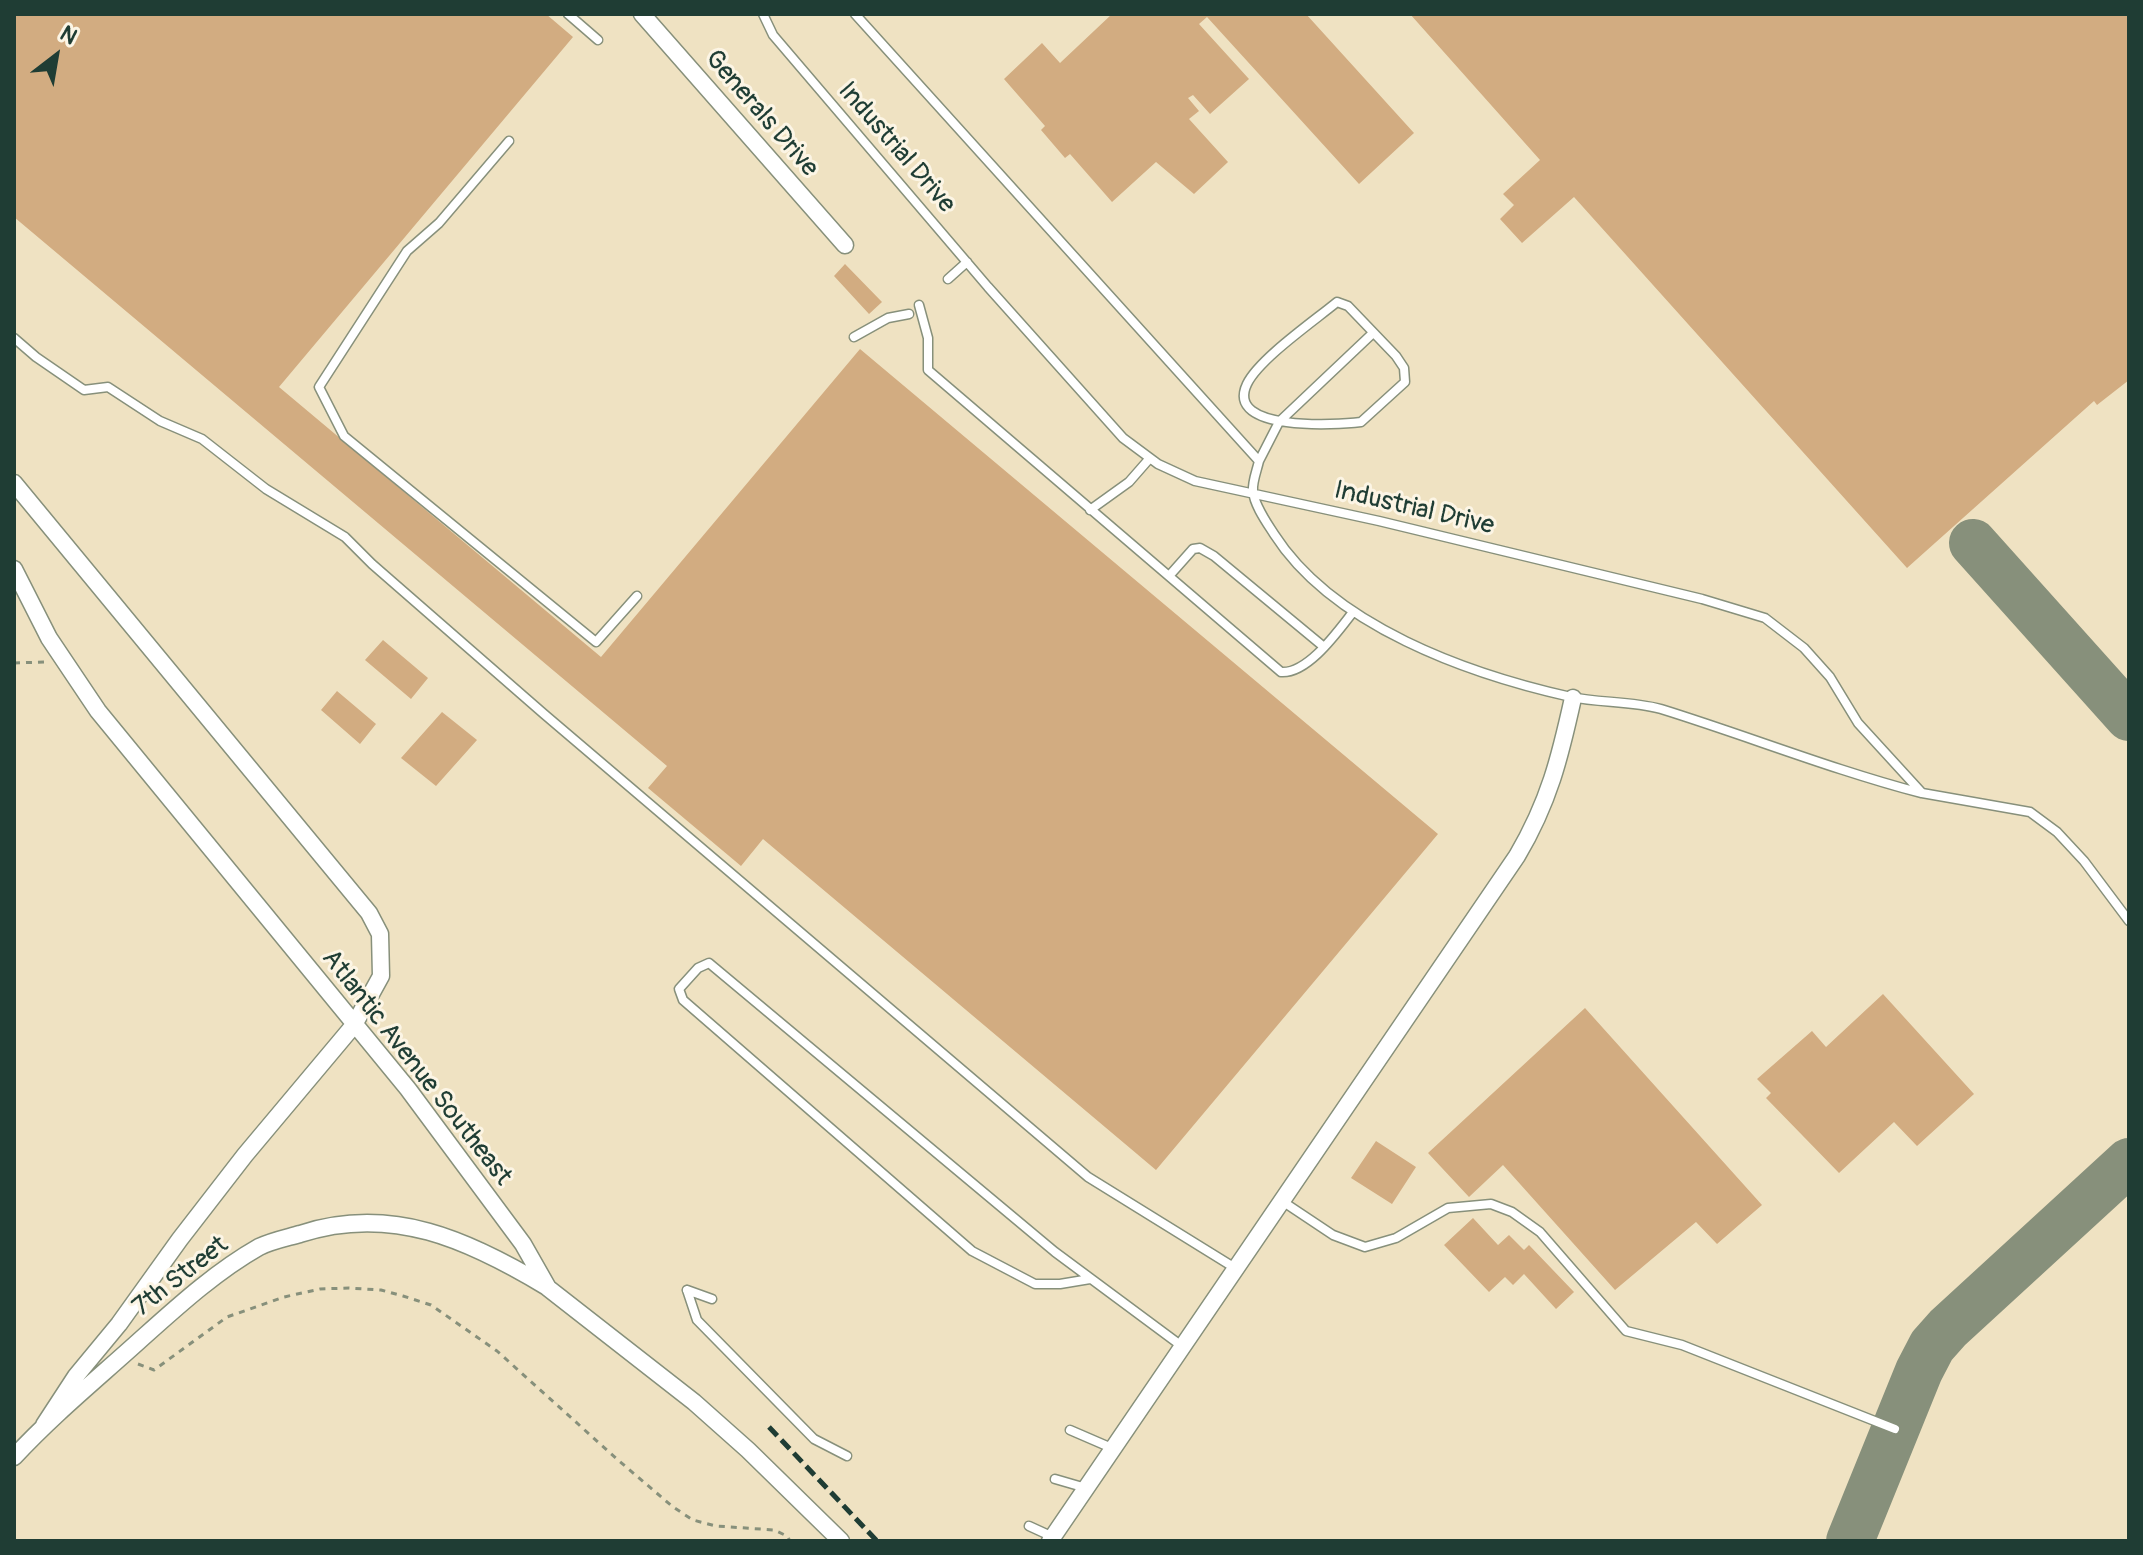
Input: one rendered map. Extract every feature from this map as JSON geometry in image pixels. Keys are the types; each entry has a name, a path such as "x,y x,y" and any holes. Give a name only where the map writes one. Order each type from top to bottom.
{"street":[{"name":"Generals Drive","path":"642,14 845,245"},
{"path":"14,483 369,913 380,934 381,976 354,1025 189,1227 119,1324 76,1376 44,1425"},
{"name":"Atlantic Avenue Southeast","path":"14,569 49,638 98,711 408,1089 523,1244 548,1288 694,1402 841,1541"},
{"path":"1052,1539 1529,835 1549,792 1573,698"},
{"name":"7th Street","path":"14,1457 44,1425 215,1275 262,1245 312,1230 351,1223 428,1230 475,1246 548,1288"}],"lane":[{"path":"568,14 598,40"},
{"name":"Industrial Drive","path":"763,14 773,35 967,262 1123,438 1158,464 1195,481 1253,492 1702,599 1765,618 1804,648 1830,677 1858,723 1922,793"},
{"path":"855,14 1259,461"},
{"path":"509,141 439,223 407,251 319,387 344,436 596,642 637,596"},
{"path":"948,279 967,262"},
{"path":"1337,302 1348,306 1373,333 1404,368 1405,382 1361,422 1279,422 1253,413 1245,402 1245,386 1261,366 1337,302"},
{"path":"919,305 928,338 928,370 1281,672 1298,669 1324,647 1353,612"},
{"path":"854,337 888,318 909,314"},
{"path":"1373,333 1279,422 1259,461 1253,492 1265,520 1285,551 1326,591 1353,612 1392,635 1483,671 1573,698 1616,701 1658,709 1922,793 2030,812 2057,832 2084,861 2129,921"},
{"path":"14,338 84,390 108,387 160,421 202,439 266,489 345,537 544,714 1088,1177 1236,1268"},
{"path":"1090,510 1129,482 1150,458"},
{"path":"1169,576 1193,549 1200,548 1214,556 1324,647"},
{"path":"1090,1279 1035,1284 972,1251 683,1000 679,989 698,968 709,963 1030,1232 1183,1348"},
{"path":"1281,1201 1333,1235 1365,1247 1396,1238 1448,1208 1491,1204 1512,1212 1540,1232 1626,1331 1682,1345 1895,1429"},
{"path":"712,1299 687,1290 697,1320 814,1439 847,1456"},
{"path":"1070,1430 1115,1449"},
{"path":"1055,1479 1087,1488"},
{"path":"1029,1526 1052,1539"}],"path":[{"path":"14,663 44,662"},
{"path":"134,1365 140,1363 154,1370 227,1317 284,1297 320,1289 381,1290 431,1305 497,1351 618,1460 693,1520 716,1526 774,1530 787,1536 790,1541"}],"building":[{"path":"14,14 546,14 573,37 279,387 601,657 860,349 1438,834 1156,1170 763,839 741,866 648,788 667,766 14,217"},
{"path":"1112,14 1306,14 1414,133 1359,184 1207,17 1199,24 1249,79 1210,114 1193,95 1188,98 1199,111 1189,119 1228,162 1194,194 1156,162 1112,202 1070,154 1065,158 1041,130 1045,126 1004,79 1042,43 1060,63"},
{"path":"1410,14 2129,14 2129,380 2097,405 2094,401 1907,568 1574,197 1522,243 1500,219 1514,205 1503,194 1540,160"},
{"path":"845,264 882,302 869,314 834,276"},
{"path":"383,640 428,678 411,699 365,660"},
{"path":"337,691 376,724 360,744 321,710"},
{"path":"442,712 477,740 436,786 401,758"},
{"path":"1883,994 1974,1094 1917,1146 1894,1122 1839,1173 1766,1098 1771,1093 1757,1079 1812,1031 1826,1047"},
{"path":"1585,1008 1762,1205 1717,1244 1696,1222 1615,1290 1503,1165 1469,1197 1428,1153"},
{"path":"1376,1141 1416,1167 1392,1204 1351,1178"},
{"path":"1473,1218 1498,1245 1509,1235 1524,1250 1529,1245 1574,1292 1556,1309 1524,1274 1513,1285 1505,1277 1489,1292 1444,1245"}],"taxiway":[{"path":"1973,543 2129,717"},
{"path":"1850,1541 1932,1346 2129,1162"}],"railway":[{"path":"769,1427 877,1541"}]}
